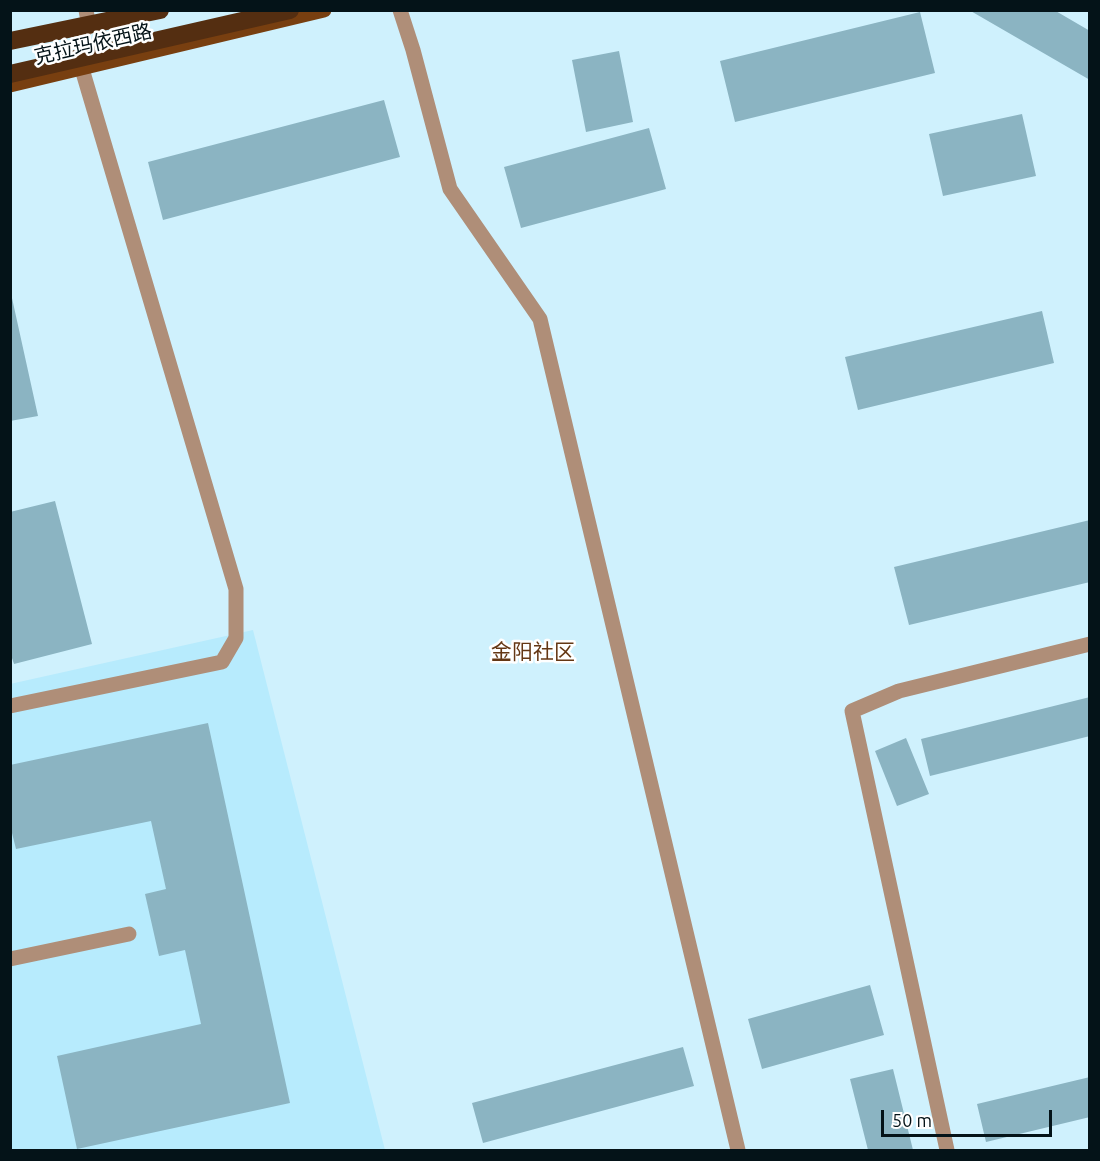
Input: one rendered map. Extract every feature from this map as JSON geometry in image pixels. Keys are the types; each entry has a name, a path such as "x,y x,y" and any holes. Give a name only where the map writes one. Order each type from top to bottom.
{"highway":[{"path":"10,43 161,10"},
{"path":"10,74 290,10"}],"main road":[{"name":"克拉玛依西路","path":"10,43 161,10"},
{"name":"克拉玛依西路","path":"10,85 324,10"}],"street":[{"path":"86,10 89,27"},
{"path":"400,10 450,189 540,319 738,1150"},
{"path":"10,706 222,662 236,638 237,589 82,69"},
{"path":"946,1150 852,711 899,691 1089,644"},
{"path":"10,959 129,934"}],"shaded area":[{"path":"253,630 385,1150 11,1150 10,684"}],"building":[{"path":"969,10 1054,10 1090,31 1090,80"},
{"path":"920,12 935,73 735,122 720,61"},
{"path":"619,51 633,122 586,132 572,60"},
{"path":"384,100 400,157 163,220 148,162"},
{"path":"1022,114 1036,176 943,196 929,134"},
{"path":"649,128 666,189 521,228 504,167"},
{"path":"10,289 38,416 10,421"},
{"path":"1042,311 1054,363 858,410 845,357"},
{"path":"55,501 92,644 14,664 10,652 10,512"},
{"path":"1090,520 1090,582 909,625 894,567"},
{"path":"1090,697 1090,736 930,776 921,739"},
{"path":"208,723 290,1103 77,1149 57,1056 201,1024 185,950 159,956 145,894 166,889 151,821 16,849 10,825 10,765"},
{"path":"906,738 929,794 897,806 875,751"},
{"path":"870,985 884,1035 762,1069 748,1019"},
{"path":"683,1047 694,1086 483,1143 472,1103"},
{"path":"893,1069 913,1150 868,1150 850,1079"},
{"path":"1090,1077 1090,1117 986,1142 977,1104"}],"district":[{"name":"金阳社区","path":"533,652"}]}
